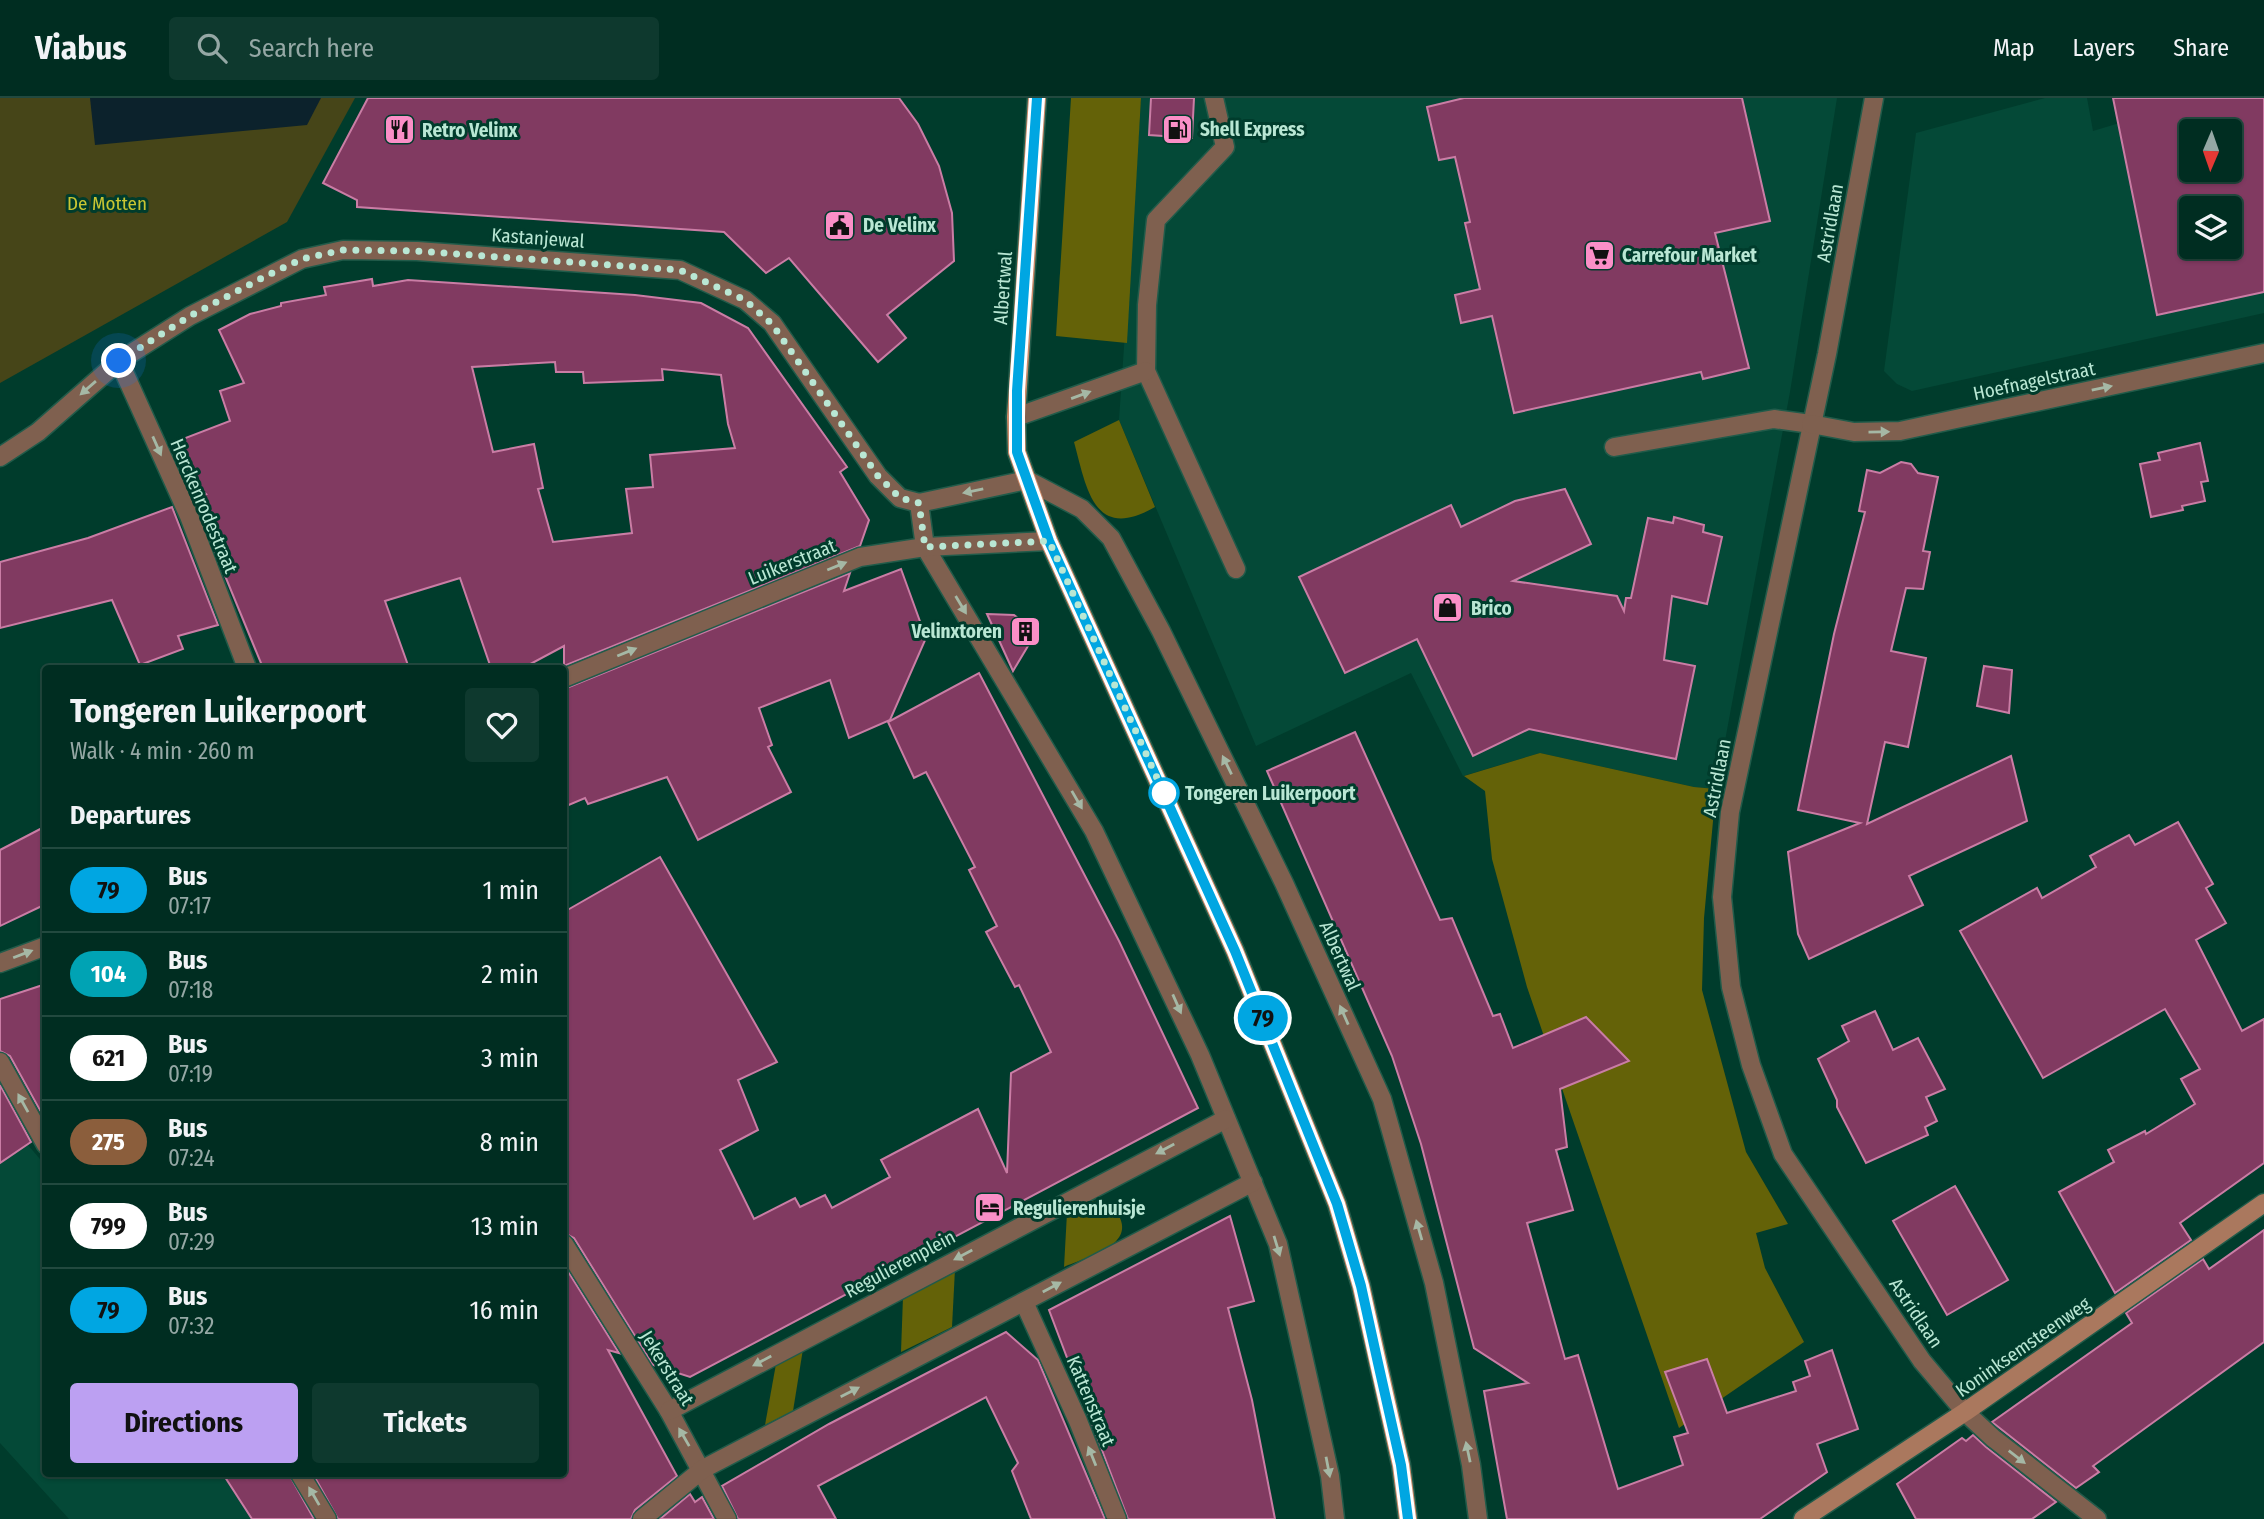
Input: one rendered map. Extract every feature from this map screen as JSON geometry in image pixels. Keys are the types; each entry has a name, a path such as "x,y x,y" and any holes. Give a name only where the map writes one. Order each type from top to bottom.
{"main road":[{"name":"Albertwal","path":"1037,98 1016,416 1017,452 1049,541 1235,951 1337,1204 1361,1286 1401,1465 1408,1519"}],"street":[{"path":"1214,98 1225,147 1156,220 1147,304 1146,371 1236,569"},
{"name":"Astridlaan","path":"1874,98 1842,277 1730,812 1722,897 1731,987 1751,1066 1783,1154 1922,1361 1965,1412 1993,1438 2097,1519"},
{"name":"Kastanjewal","path":"0,457 38,432 119,361 190,316 266,276 302,259 343,250 416,251 680,270 745,300 772,324 878,476 900,498 919,503"},
{"name":"Hoefnagelstraat","path":"1614,447 1774,419 1854,432 1900,431 2264,353"},
{"name":"Herckenrodestraat","path":"119,361 189,516 246,665"},
{"path":"1016,416 1146,371"},
{"path":"1027,480 919,503 925,547 1094,831 1165,977 1226,1119 1278,1244 1327,1463 1335,1519"},
{"name":"Albertwal","path":"1027,480 1082,509 1111,538 1161,631 1284,883 1382,1098 1434,1283 1471,1465 1478,1519"},
{"name":"Luikerstraat","path":"567,677 860,557 925,547 1049,541"},
{"path":"0,963 42,947"},
{"path":"0,1062 42,1137"},
{"name":"Regulierenplein","path":"669,1411 1226,1119"},
{"path":"642,1519 703,1469 1252,1182"},
{"name":"Koninksemsteenweg","path":"1802,1519 1965,1412 2264,1203"},
{"name":"Jekerstraat","path":"567,1249 669,1411 703,1469 727,1519"},
{"name":"Kattenstraat","path":"1024,1302 1078,1421 1117,1519"},
{"path":"302,1477 327,1519"}],"shaded area":[{"path":"1071,98 1141,98 1127,343 1056,336"},
{"path":"1141,98 1837,98 1790,392 1716,789 1694,787 1540,753 1463,776 1411,673 1256,746 1119,420"},
{"path":"2045,98 2087,98 2093,131 2202,98 2264,98 2264,313 1912,391 1897,384 1884,371 1916,133"},
{"path":"1119,420 1155,507 1135,516 1118,518 1106,514 1096,506 1089,493 1074,442"},
{"path":"1540,753 1694,787 1716,789 1704,918 1702,990 1746,1152 1788,1224 1756,1233 1765,1268 1804,1342 1679,1428 1527,987 1492,859 1485,791 1464,776"},
{"path":"28,1145 42,1161 42,1477 287,1477 313,1519 69,1519 0,1443 0,1164"},
{"path":"1093,1201 1112,1206 1122,1226 1120,1235 1106,1249 1064,1267 1067,1213"},
{"path":"955,1269 952,1327 901,1352 903,1297"},
{"path":"803,1349 793,1411 765,1425 776,1364"}],"green space":[{"name":"De Motten","path":"0,98 355,98 287,222 0,383"}],"water":[{"path":"90,98 321,98 307,125 95,145"}],"building":[{"name":"De Velinx","path":"368,98 899,98 918,124 939,166 952,213 954,261 887,315 906,338 878,362 789,258 766,273 724,232 357,207 357,200 323,183"},
{"path":"1151,98 1194,98 1192,138 1149,135"},
{"name":"Carrefour Market","path":"1464,98 1742,98 1770,221 1715,233 1749,368 1703,379 1701,372 1514,413 1492,316 1461,323 1455,295 1480,289 1465,223 1470,222 1455,157 1439,160 1427,107"},
{"path":"2113,98 2264,98 2264,292 2157,315"},
{"path":"372,279 373,286 408,280 635,295 701,303 748,328 847,467 840,472 869,520 860,546 566,665 564,665 564,646 529,665 490,665 460,578 385,601 408,665 262,665 193,498 206,494 190,480 175,442 230,421 220,391 244,383 219,330 250,314 281,306 281,303 326,295 324,287","holes":["555,362 556,372 583,372 584,383 663,380 662,369 721,375 728,424 735,448 650,455 653,487 626,489 632,533 553,542 538,489 543,488 534,444 493,452 472,367"]},
{"path":"2200,443 2208,481 2201,482 2205,501 2182,506 2183,510 2151,517 2140,464 2160,460 2158,453"},
{"path":"1901,462 1911,464 1918,473 1938,477 1923,551 1930,552 1923,589 1906,588 1891,651 1926,658 1908,747 1885,742 1867,824 2011,756 2027,821 1909,876 1923,905 1809,959 1798,934 1788,852 1860,823 1798,810 1834,634 1865,512 1859,511 1867,470 1880,473"},
{"name":"Brico","path":"1565,489 1591,544 1513,581 1617,596 1624,611 1626,598 1631,598 1648,518 1673,523 1674,517 1704,525 1703,532 1722,537 1707,604 1672,596 1664,660 1695,666 1676,759 1529,729 1473,756 1417,639 1345,673 1299,577 1451,505 1461,527 1515,501"},
{"path":"172,507 218,625 178,636 183,649 140,665 112,600 0,628 0,562 88,538"},
{"path":"901,569 926,638 890,720 849,738 830,680 759,708 772,745 768,747 791,792 698,840 667,777 588,804 585,798 567,806 567,688 850,573 844,591"},
{"path":"987,614 1014,615 1028,626 1028,646 1013,671"},
{"path":"1984,666 2012,670 2009,713 1977,706"},
{"path":"979,673 1119,941 1198,1108 690,1377 653,1365 574,1238 567,1234 567,910 660,857 777,1062 738,1080 758,1130 720,1150 754,1219 795,1198 800,1207 825,1195 832,1208 890,1177 881,1160 978,1109 1007,1173 1011,1073 1051,1052 1019,985 1015,987 986,932 997,926 969,870 975,867 926,772 914,778 888,722"},
{"path":"1355,732 1440,920 1452,918 1493,1016 1500,1014 1513,1048 1586,1017 1629,1061 1560,1089 1567,1147 1556,1150 1573,1210 1527,1223 1565,1359 1578,1355 1618,1489 1683,1465 1674,1437 1688,1433 1665,1372 1707,1359 1727,1413 1796,1391 1793,1382 1810,1376 1805,1361 1832,1350 1858,1429 1817,1444 1827,1472 1760,1519 1507,1519 1484,1391 1528,1383 1474,1348 1421,1144 1392,1056 1267,771"},
{"path":"2178,822 2213,884 2206,888 2226,923 2196,940 2242,1031 2264,1019 2264,1163 2180,1223 2191,1240 2115,1293 2059,1192 2114,1162 2108,1150 2145,1131 2146,1134 2195,1104 2181,1079 2200,1069 2165,1009 2043,1078 1960,931 2037,888 2042,898 2096,867 2090,856 2129,835 2135,845"},
{"path":"42,828 42,906 0,926 0,850"},
{"path":"42,985 42,1114 10,1056 0,1051 0,999"},
{"path":"1875,1011 1893,1050 1918,1038 1945,1089 1926,1097 1937,1121 1925,1127 1928,1135 1866,1163 1837,1107 1837,1100 1818,1059 1849,1041 1842,1026"},
{"path":"0,1085 31,1142 0,1163"},
{"path":"1955,1186 2008,1280 1947,1315 1893,1221"},
{"path":"1230,1216 1254,1301 1228,1308 1252,1400 1275,1519 1128,1519 1049,1310"},
{"path":"2264,1230 2264,1342 2093,1466 2099,1472 2076,1488 1992,1422 2132,1323 2126,1313 2203,1259 2209,1269"},
{"path":"567,1270 619,1353 608,1350 677,1476 635,1510 631,1519 338,1519 315,1477 567,1477"},
{"path":"1006,1332 1038,1360 1105,1519 1031,1519 1012,1471 1018,1463 986,1397 818,1486 836,1519 738,1519 722,1486 829,1424"},
{"path":"1973,1435 2056,1502 2032,1519 1916,1519 1897,1484 1962,1438 1966,1441"},
{"path":"225,1477 291,1477 314,1519 252,1519"},
{"path":"690,1494 695,1502 702,1497 714,1519 660,1519"}],"bus line":[{"name":"79","path":"1037,98 1017,391 1017,452 1049,541 1235,951 1337,1204 1361,1286 1401,1465 1408,1519"}],"place":[{"name":"Shell Express","path":"1177,129"},
{"name":"Retro Velinx","path":"399,130"},
{"name":"De Velinx","path":"840,225"},
{"name":"Carrefour Market","path":"1599,255"},
{"name":"Brico","path":"1448,608"},
{"name":"Velinxtoren","path":"1025,631"},
{"name":"Tongeren Luikerpoort","path":"1164,793"},
{"name":"Regulierenhuisje","path":"990,1208"}],"route":[{"path":"119,361 190,316 266,276 302,259 343,250 416,251 680,270 715,284 745,300 772,324 878,476 900,498 919,503 925,547 1049,541 1168,802 1164,793"}]}
